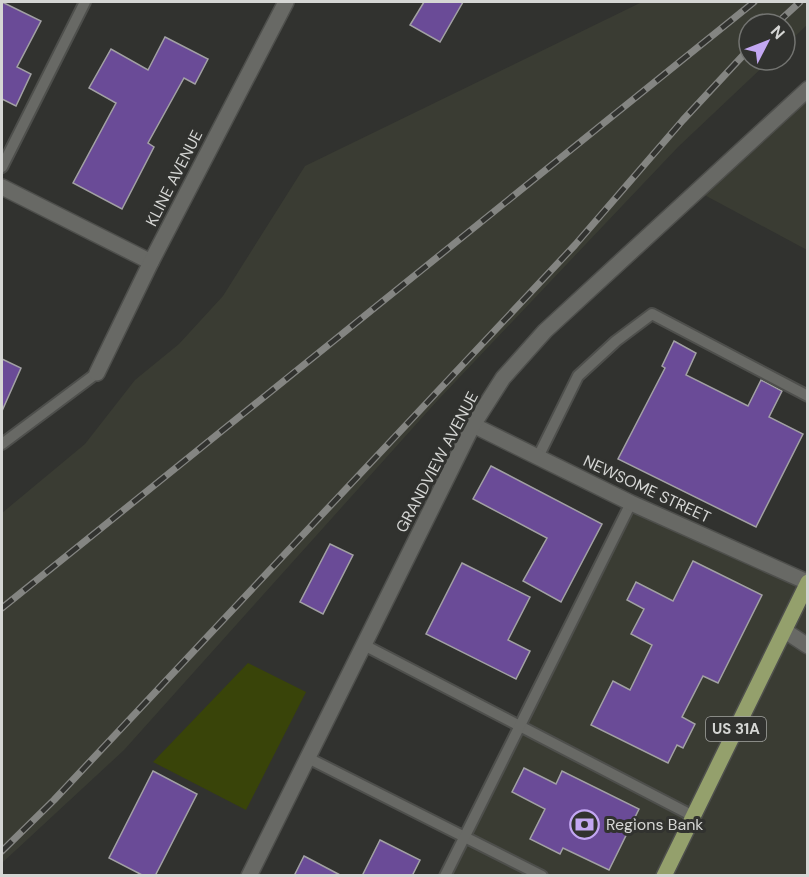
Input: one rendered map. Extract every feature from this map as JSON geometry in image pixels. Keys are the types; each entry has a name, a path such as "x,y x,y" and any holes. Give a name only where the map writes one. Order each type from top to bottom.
{"main road":[{"name":"US 31A","path":"664,876 807,582"}],"street":[{"name":"KLINE AVENUE","path":"97,373 151,262 286,2"},
{"name":"GRANDVIEW AVENUE","path":"249,876 473,425 503,378 545,331 807,89"},
{"path":"2,187 151,262"},
{"name":"NEWSOME STREET","path":"473,425 631,503 807,582"},
{"path":"785,631 807,646"}],"lane":[{"path":"2,167 85,2"},
{"path":"538,457 578,376 616,341 652,314 807,396"},
{"path":"2,444 97,373"},
{"path":"445,876 631,503"},
{"path":"364,645 693,816"},
{"path":"308,758 542,876"}],"shaded area":[{"path":"642,2 807,2 807,25 797,35 797,12 737,12 737,72 757,72 678,147 437,401 124,750 2,863 2,513 85,444 135,380 179,344 223,296 305,166"},
{"path":"807,89 807,250 697,191"},
{"path":"631,503 807,582 807,875 444,876"}],"green space":[{"path":"248,663 306,692 246,810 153,762"}],"building":[{"path":"2,2 41,21 17,67 31,74 16,106 2,99"},
{"path":"424,2 463,2 440,42 410,25"},
{"path":"165,37 208,59 195,84 184,78 148,143 154,147 122,209 73,183 116,103 89,88 111,49 148,70"},
{"path":"674,341 696,353 686,375 748,406 761,380 782,391 769,417 803,434 756,527 618,459 665,368 662,366"},
{"path":"2,359 21,368 2,411"},
{"path":"491,466 602,524 561,602 523,581 547,538 473,499"},
{"path":"330,544 353,555 323,614 300,602"},
{"path":"693,561 762,595 718,683 703,676 682,717 695,724 683,748 677,745 668,763 591,725 613,681 630,690 652,645 631,634 644,609 627,600 636,582 673,601"},
{"path":"462,563 530,597 508,640 530,651 516,679 426,634"},
{"name":"Regions Bank","path":"524,768 556,784 562,771 639,809 609,870 563,848 560,854 530,839 545,809 512,792"},
{"path":"153,771 197,794 155,876 144,876 109,858"},
{"path":"380,840 420,860 412,876 362,876"},
{"path":"304,856 342,876 294,876"}],"railway":[{"path":"2,608 754,2"},
{"path":"789,12 800,2"},
{"path":"2,851 54,800 575,245 683,120 737,62"}],"place":[{"name":"Regions Bank","path":"585,824"}]}
